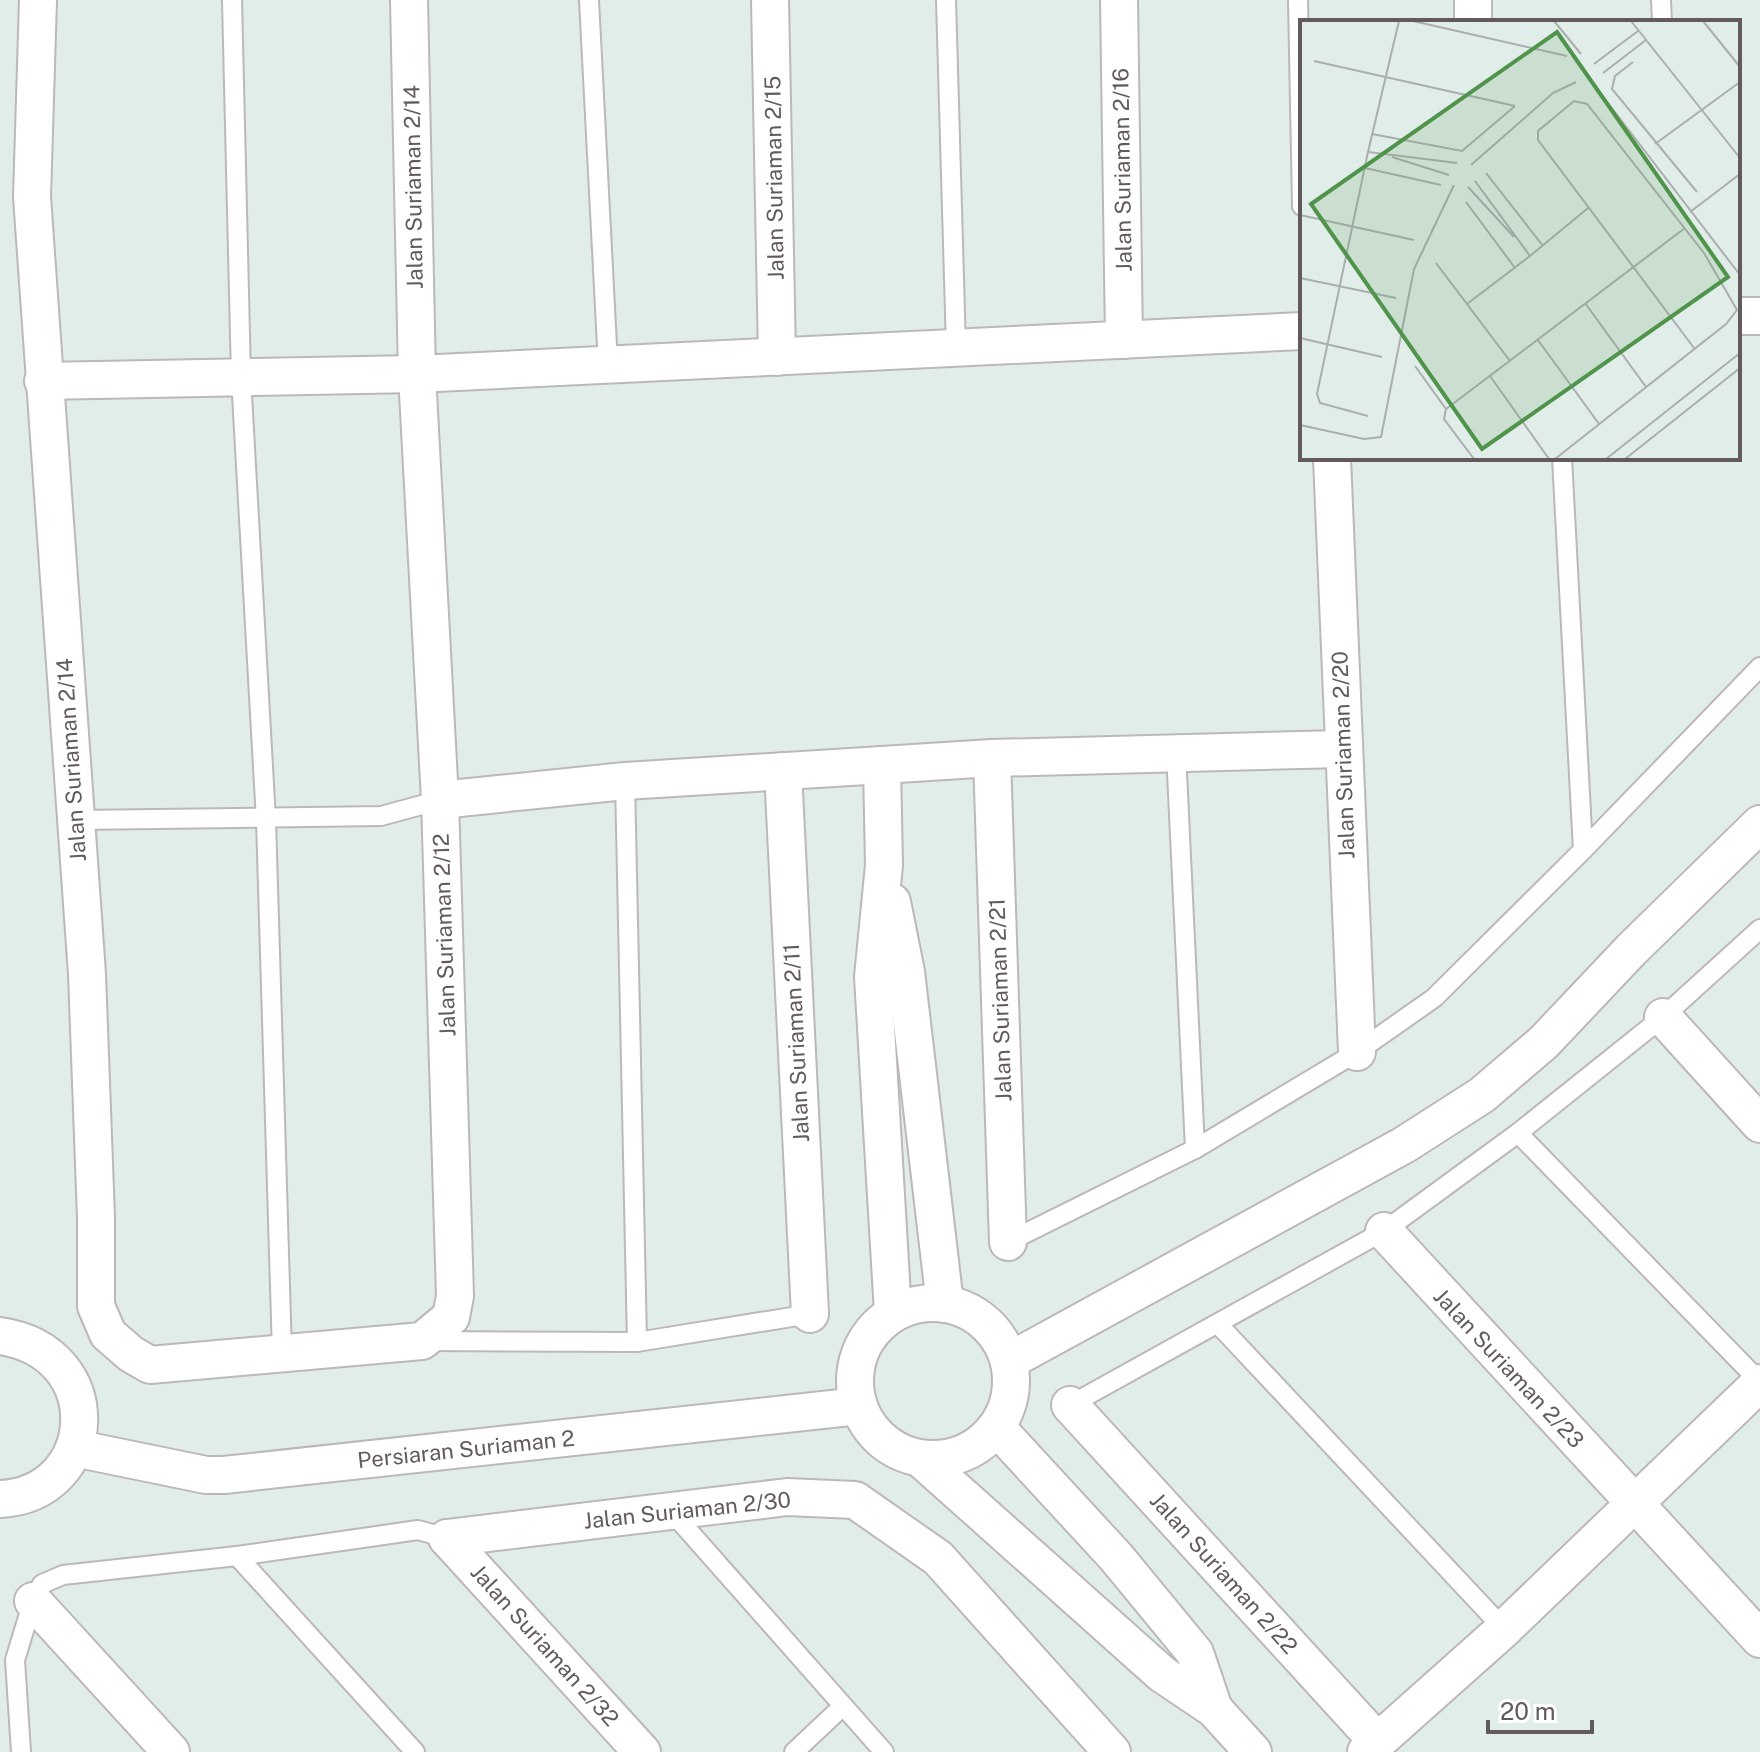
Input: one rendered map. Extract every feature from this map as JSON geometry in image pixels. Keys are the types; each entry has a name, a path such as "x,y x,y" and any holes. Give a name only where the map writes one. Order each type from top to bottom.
{"street":[{"name":"Jalan Suriaman 2/14","path":"38,0 32,197 87,974 96,1306 108,1334 131,1354 150,1365 282,1353"},
{"name":"Jalan Suriaman 2/14","path":"409,0 417,374"},
{"name":"Jalan Suriaman 2/15","path":"770,0 777,357"},
{"name":"Jalan Suriaman 2/16","path":"1119,0 1124,340"},
{"path":"43,381 417,374 1300,331"},
{"name":"Jalan Suriaman 2/12","path":"417,374 440,800 455,1296 451,1317 422,1341"},
{"name":"Jalan Suriaman 2/20","path":"1332,460 1357,1052"},
{"path":"440,800 625,781 992,758 1342,749"},
{"name":"Jalan Suriaman 2/21","path":"992,758 1008,1242"},
{"path":"882,765 884,865 873,977 893,1313"},
{"name":"Jalan Suriaman 2/11","path":"783,771 810,1314"},
{"path":"1009,1361 1404,1145 1482,1095 1544,1042 1631,950 1760,824"},
{"path":"884,865 906,972 945,1304"},
{"path":"1663,1017 1760,1124"},
{"name":"Jalan Suriaman 2/23","path":"1384,1231 1760,1639"},
{"path":"919,1304 945,1304 967,1310 986,1323 1000,1340 1009,1361 1012,1384 1008,1407 997,1428 982,1443 964,1454 943,1459 921,1459 882,1441 868,1425 859,1406 855,1384 857,1364 864,1344 877,1326 893,1313 919,1304"},
{"path":"0,1336 21,1339 45,1351 64,1370 76,1394 80,1421 74,1448 61,1471 40,1489 15,1499 0,1499"},
{"path":"282,1353 422,1341"},
{"path":"1371,1746 1504,1629 1760,1382"},
{"name":"Jalan Suriaman 2/22","path":"1070,1405 1371,1746"},
{"name":"Persiaran Suriaman 2","path":"74,1448 206,1475 224,1475 859,1406"},
{"path":"997,1428 1116,1557 1195,1653 1214,1709"},
{"path":"921,1459 1162,1674 1214,1709 1253,1752"},
{"name":"Jalan Suriaman 2/30","path":"447,1538 787,1497 855,1500 938,1558 1112,1752"},
{"name":"Jalan Suriaman 2/32","path":"447,1538 642,1752"},
{"path":"33,1601 171,1752"}],"lane":[{"path":"232,0 241,377 266,820 282,1353"},
{"path":"589,0 608,365"},
{"path":"946,0 956,348"},
{"path":"1298,0 1300,103"},
{"path":"1661,0 1662,20"},
{"path":"1562,460 1583,850"},
{"path":"1008,1242 1195,1149 1357,1052 1434,998 1760,667"},
{"path":"1176,752 1195,1149"},
{"path":"625,781 637,1342"},
{"path":"76,820 266,820 381,816 440,800"},
{"path":"1070,1405 1384,1231 1518,1133 1663,1017 1760,929"},
{"path":"1518,1133 1760,1382"},
{"path":"422,1341 637,1342 810,1314"},
{"path":"1218,1324 1504,1629"},
{"path":"671,1511 884,1752"},
{"path":"21,1752 15,1660 33,1601 42,1584 63,1575 237,1556 418,1530 447,1538"},
{"path":"237,1556 415,1752"},
{"path":"794,1752 843,1706"}]}
